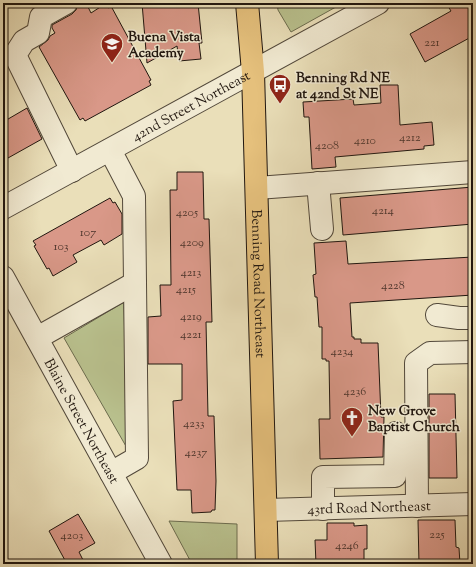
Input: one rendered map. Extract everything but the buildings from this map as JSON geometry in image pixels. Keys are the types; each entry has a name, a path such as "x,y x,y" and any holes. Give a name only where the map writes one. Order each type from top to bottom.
{"main road":[{"name":"Benning Road Northeast","path":"247,3 253,72 267,564"}],"street":[{"path":"66,3 41,17 38,33 24,41 15,55 72,171"},
{"name":"42nd Street Northeast","path":"3,208 378,3"},
{"path":"110,150 134,196 137,458 111,473"},
{"path":"257,188 473,172"},
{"path":"318,184 322,229"},
{"name":"Blaine Street Northeast","path":"3,277 160,564"},
{"path":"37,338 135,283"},
{"path":"437,315 473,318"},
{"path":"417,506 416,363 430,353 473,352"},
{"path":"323,509 322,477 395,476 396,433"},
{"name":"43rd Road Northeast","path":"266,510 473,504"}],"green space":[{"path":"277,3 343,3 291,32 278,10"},
{"path":"124,302 127,448 64,338"},
{"path":"169,521 237,524 237,564 192,564"}],"place":[{"name":"Buena Vista Academy","path":"112,64"},
{"name":"Benning Rd NE at 42nd St NE","path":"280,104"},
{"name":"New Grove Baptist Church","path":"352,438"}]}
